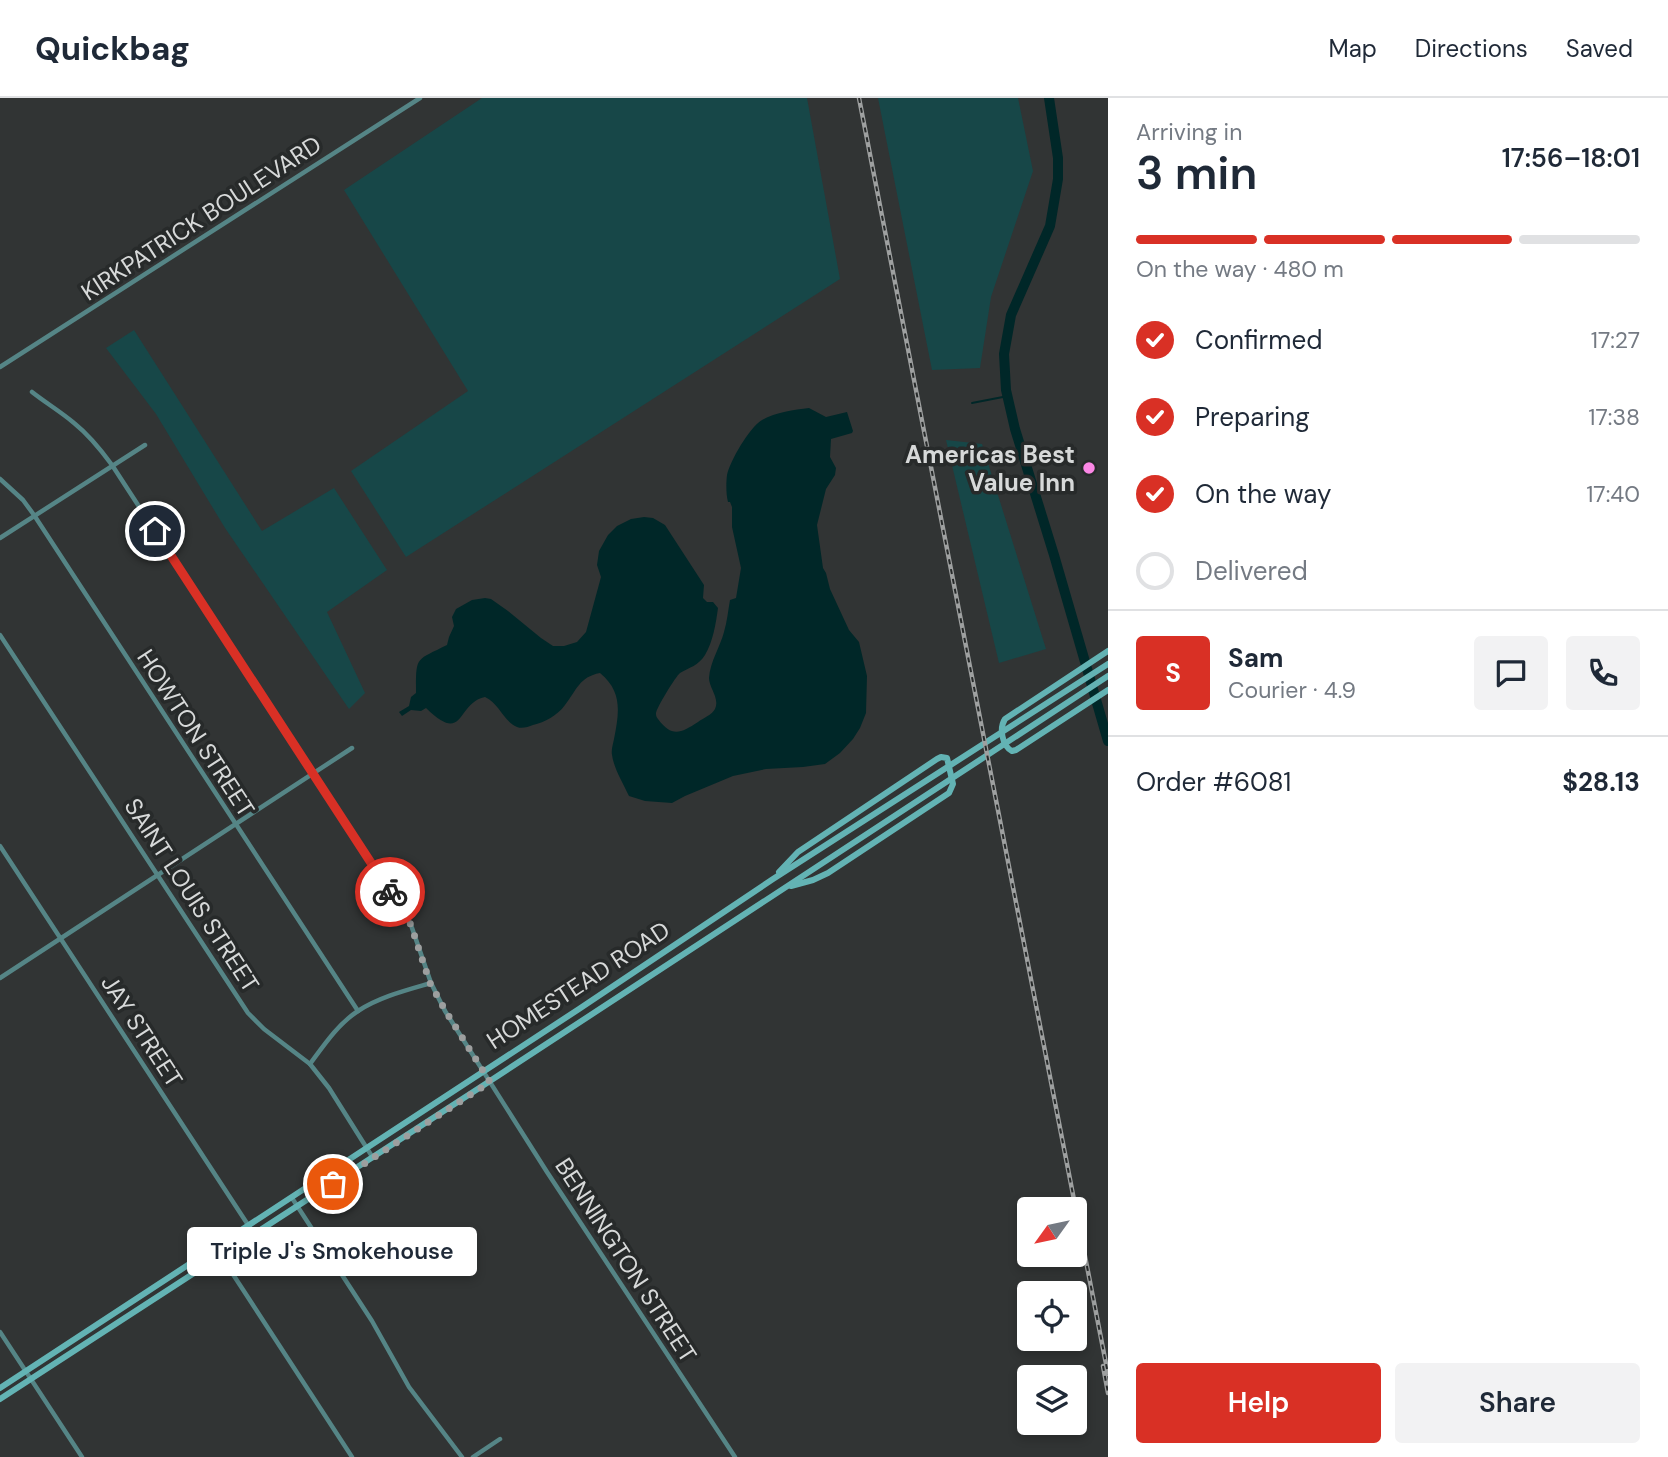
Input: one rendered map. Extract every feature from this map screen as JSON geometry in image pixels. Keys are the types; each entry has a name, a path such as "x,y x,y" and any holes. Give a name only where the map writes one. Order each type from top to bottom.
{"main road":[{"path":"1107,652 1005,719 1002,729 1006,746 1012,751 1016,750 1108,690"},
{"name":"HOMESTEAD ROAD","path":"0,1388 773,878 1108,664"},
{"name":"HOMESTEAD ROAD","path":"0,1399 490,1082 1108,676"},
{"path":"773,878 799,852 858,811 937,759 941,757 948,760 953,784 949,793 821,877 786,887"}],"street":[{"name":"KIRKPATRICK BOULEVARD","path":"0,367 420,98"},
{"name":"BENNINGTON STREET","path":"32,392 87,434 112,466 411,925 430,983 483,1071 735,1457"},
{"path":"0,538 145,445"},
{"name":"HOWTON STREET","path":"0,479 23,500 34,516 358,1011"},
{"name":"SAINT LOUIS STREET","path":"0,635 248,1013 264,1029 310,1064 329,1088 373,1158"},
{"path":"0,978 352,748"},
{"name":"JAY STREET","path":"0,846 254,1234"},
{"path":"310,1064 332,1035 358,1011 430,983"},
{"path":"292,1197 372,1321 409,1388 462,1457"},
{"path":"221,1256 352,1457"},
{"path":"0,1332 82,1457"},
{"path":"473,1457 500,1439"}],"shaded area":[{"path":"482,98 807,98 840,279 406,557 351,471 468,391 344,190"},
{"path":"878,98 1018,98 1033,171 991,297 980,368 932,370"},
{"path":"134,330 262,531 334,488 387,570 327,612 365,693 349,709 225,528 156,414 106,348"},
{"path":"809,408 826,417 847,412 853,431 831,439 830,457 836,468 835,475 826,489 817,525 823,568 849,630 859,642 867,676 866,713 853,739 840,753 825,764 766,769 733,776 672,803 645,801 629,796 613,760 618,703 613,688 600,673 583,681 555,715 525,728 512,724 494,703 485,697 476,701 454,723 439,719 426,708 421,711 411,710 402,716 399,712 409,706 411,697 416,693 419,661 447,645 454,626 452,617 456,609 472,600 491,599 553,646 577,642 586,632 601,577 597,565 599,551 617,526 631,519 644,517 653,518 665,525 704,585 703,598 707,602 713,602 718,608 708,650 697,664 678,675 656,716 668,729 677,732 710,715 716,705 709,682 710,672 724,632 730,600 736,598 741,568 732,527 732,507 727,496 729,469 746,437 762,420 779,413"},
{"path":"946,440 982,444 1046,649 999,663"}],"waterway":[{"path":"1049,98 1058,158 1058,179 1050,226 1011,315 1004,354 1006,390 1015,429 1108,741"},
{"path":"972,403 1008,396"}],"railway":[{"path":"859,98 1108,1374"},
{"path":"1103,1366 1108,1393"}],"way so far":[{"path":"333,1184 490,1082 430,983 411,925 390,892"}],"place":[{"name":"Americas Best Value Inn","path":"1089,468"},
{"name":"Triple J's Smokehouse","path":"333,1184"}],"route":[{"path":"155,531 390,892"}]}
